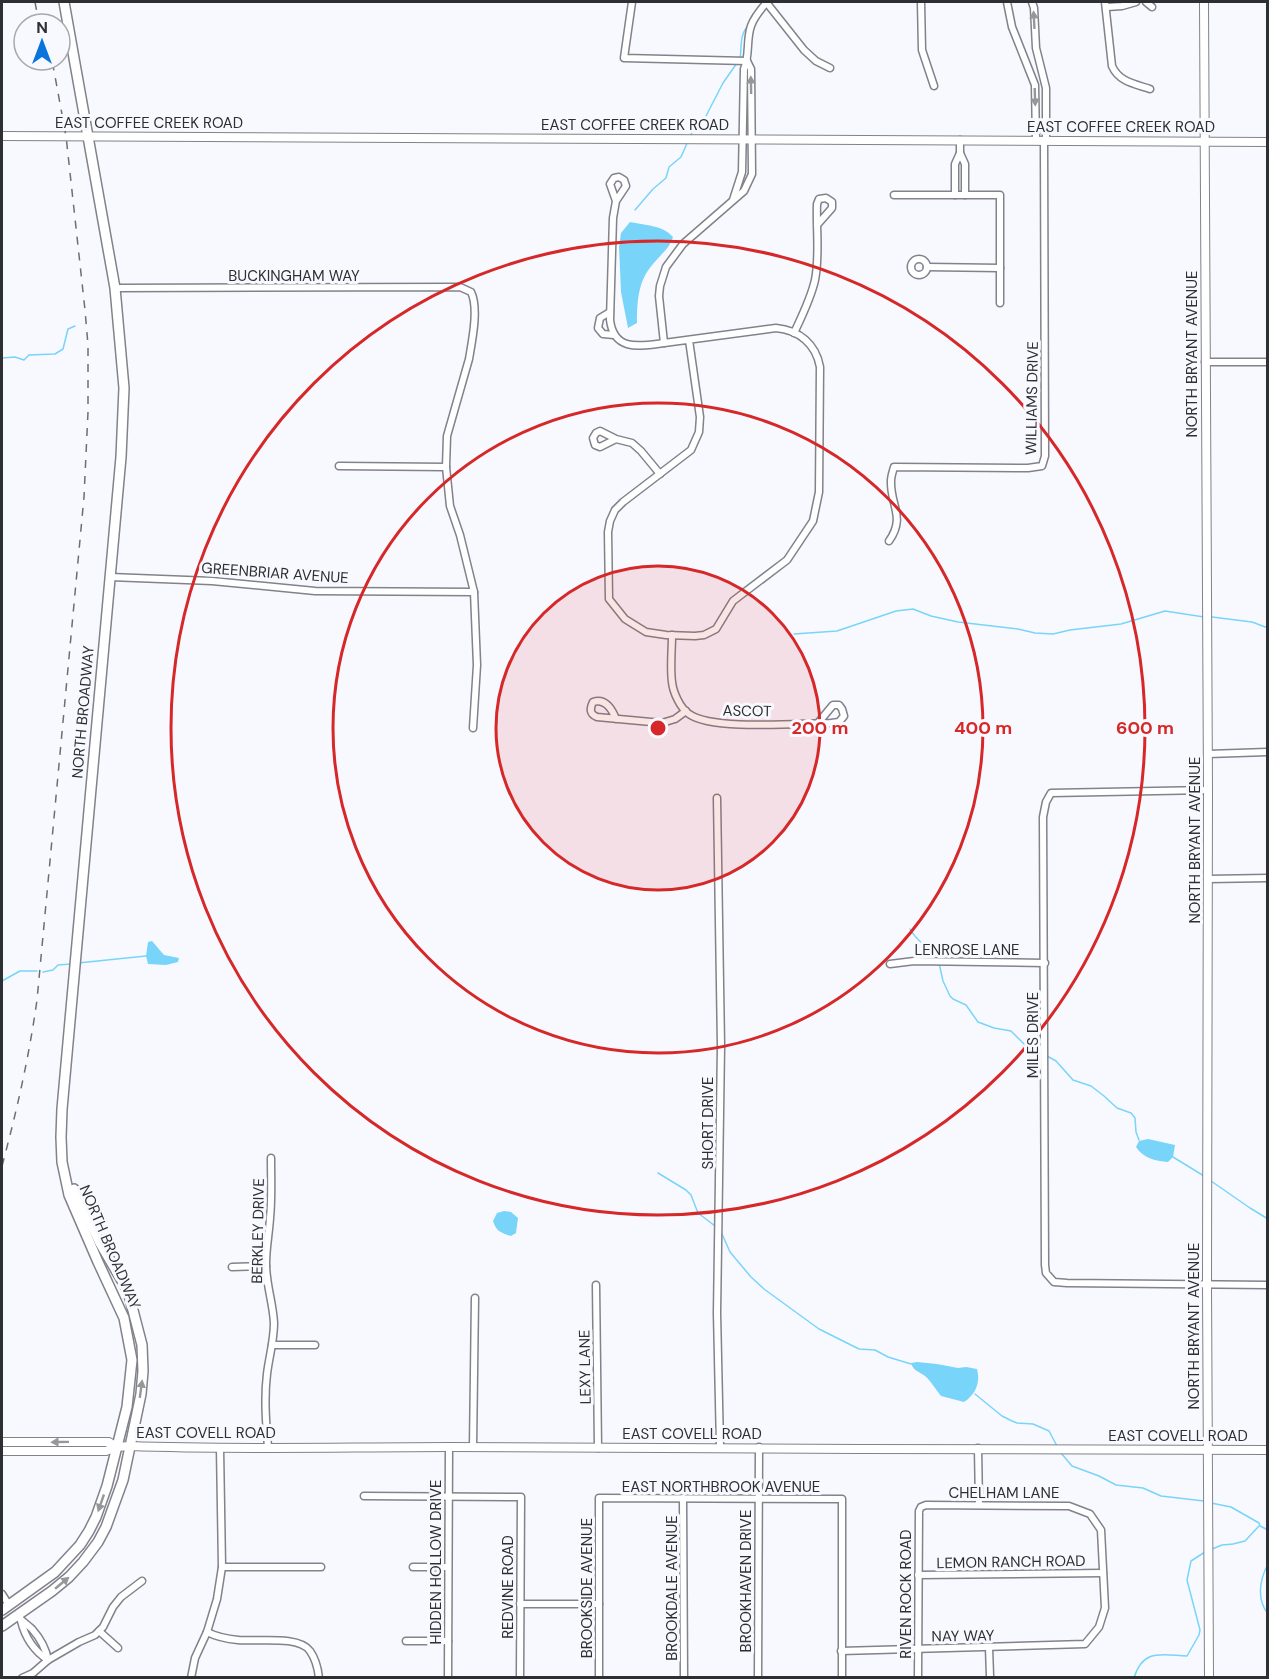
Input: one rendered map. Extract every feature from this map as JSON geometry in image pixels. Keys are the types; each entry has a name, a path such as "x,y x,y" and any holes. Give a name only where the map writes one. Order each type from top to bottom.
{"main road":[{"path":"64,2 87,137"},
{"name":"NORTH BROADWAY","path":"5,1608 48,1578 80,1545 96,1517 107,1486 127,1407 132,1360 124,1318 69,1195 62,1162 60,1137 121,457 124,388 115,288 87,137"},
{"name":"NORTH BROADWAY","path":"2,1626 19,1618 69,1577 98,1542 115,1506 123,1480 141,1394 142,1345 128,1292 75,1194 60,1137"},
{"path":"5,1608 19,1618"}],"street":[{"path":"632,2 624,58 747,61"},
{"path":"733,201 742,172 744,69 747,61 750,27 767,2 804,50 816,61 830,68"},
{"path":"921,2 922,50 934,86"},
{"path":"1007,2 1012,27 1029,68 1042,140"},
{"path":"1032,2 1036,48 1046,88 1042,140"},
{"path":"1136,2 1122,6 1106,4 1111,58 1115,72 1124,80 1150,89"},
{"path":"1146,2 1152,7"},
{"name":"NORTH BRYANT AVENUE","path":"1204,2 1209,1677"},
{"path":"664,343 659,296 666,267 683,244 744,190 752,174 751,69 747,61"},
{"path":"1029,68 1040,64"},
{"name":"EAST COFFEE CREEK ROAD","path":"2,136 1268,142"},
{"path":"955,195 955,164 960,153 960,140"},
{"name":"WILLIAMS DRIVE","path":"889,541 897,521 890,478 894,467 1028,468 1041,466 1043,462 1045,456 1042,140"},
{"path":"960,153 965,164 965,195"},
{"path":"894,195 1000,195 1000,303"},
{"path":"616,201 611,248 610,325 614,335 622,342 640,346 776,328 794,333 804,339 817,356 820,368 819,492 813,521 787,560 733,601 716,629 704,635 672,635 646,632 625,619 609,599 608,532 615,510 691,450 699,432 700,417 689,340"},
{"path":"794,333 806,308 815,280 817,225"},
{"path":"927,267 1000,268"},
{"name":"BUCKINGHAM WAY","path":"115,288 460,287 471,292 474,304 471,347 447,436 446,467"},
{"path":"610,312 600,318 598,328 603,334 614,335"},
{"path":"1205,362 1268,362"},
{"path":"616,440 632,443 660,474"},
{"path":"339,465 446,467 450,506 460,535 474,592 477,664 473,728"},
{"name":"GREENBRIAR AVENUE","path":"110,577 212,580 315,591 474,592"},
{"path":"616,718 662,723 675,719 686,711 672,682 672,635"},
{"name":"ASCOT","path":"686,711 701,720 723,724 818,723"},
{"path":"1208,754 1267,752"},
{"name":"MILES DRIVE","path":"1207,1285 1067,1283 1054,1282 1048,1277 1045,1265 1043,817 1046,802 1051,793 1208,790"},
{"name":"SHORT DRIVE","path":"717,798 720,1001 717,1313 720,1447"},
{"path":"1208,879 1268,878"},
{"name":"LENROSE LANE","path":"890,964 914,961 1045,963"},
{"name":"BERKLEY DRIVE","path":"268,1447 265,1393 272,1345 273,1312 267,1286 266,1246 271,1207 271,1158"},
{"path":"232,1267 266,1266"},
{"name":"LEXY LANE","path":"596,1285 598,1448"},
{"path":"1207,1285 1268,1285"},
{"path":"473,1447 475,1298"},
{"path":"272,1345 315,1345"},
{"name":"EAST COVELL ROAD","path":"2,1442 109,1442 116,1447"},
{"name":"EAST COVELL ROAD","path":"2,1451 106,1451 116,1447 130,1446 1268,1450"},
{"name":"HIDDEN HOLLOW DRIVE","path":"448,1447 448,1677"},
{"path":"191,1677 195,1658 207,1632 217,1599 222,1567 220,1448"},
{"name":"BROOKHAVEN DRIVE","path":"758,1677 759,1448"},
{"path":"978,1448 979,1505"},
{"path":"364,1496 448,1496"},
{"name":"REDVINE ROAD","path":"448,1496 521,1497 520,1677"},
{"name":"EAST NORTHBROOK AVENUE","path":"599,1498 842,1499 841,1651"},
{"name":"BROOKSIDE AVENUE","path":"599,1498 599,1677"},
{"name":"BROOKDALE AVENUE","path":"683,1498 684,1677"},
{"name":"CHELHAM LANE","path":"919,1511 926,1505 1069,1506 1090,1514 1101,1530 1103,1573"},
{"name":"RIVEN ROCK ROAD","path":"918,1677 919,1511"},
{"path":"222,1567 321,1567"},
{"path":"413,1567 447,1567"},
{"name":"NAY WAY","path":"841,1651 1085,1644 1099,1627 1105,1608 1103,1573"},
{"name":"LEMON RANCH ROAD","path":"918,1575 1103,1573"},
{"path":"22,1677 30,1676 48,1660 95,1635 103,1627 112,1607 142,1581"},
{"path":"2,1594 5,1608"},
{"path":"520,1604 599,1604"},
{"path":"19,1618 32,1628 46,1650 48,1660"},
{"path":"99,1631 118,1648"},
{"path":"207,1632 216,1637 239,1641 289,1641 304,1645 311,1652 320,1677"},
{"path":"406,1641 448,1641"},
{"path":"989,1647 990,1676"},
{"path":"841,1651 842,1677"}],"water":[{"path":"630,222 659,228 673,237 644,277 638,299 637,323 628,328 621,292 619,247 621,233"},
{"path":"152,941 164,955 179,958 178,962 166,965 148,964 146,956 148,942"},
{"path":"1148,1139 1175,1145 1173,1157 1168,1162 1163,1162 1142,1154 1136,1147 1139,1141"},
{"path":"511,1212 518,1218 516,1233 511,1236 499,1231 493,1221 497,1213"},
{"path":"911,1363 977,1369 976,1388 964,1402 941,1396"}],"waterway":[{"path":"740,59 742,37 749,25"},
{"path":"690,137 694,128 706,116 723,83 737,63"},
{"path":"635,210 666,178 669,167 681,157 688,141"},
{"path":"2,358 15,357 24,360 29,355 55,354 63,349 68,329 75,326"},
{"path":"794,634 837,631 896,611 913,609 958,622 1053,634 1121,624 1165,611 1204,617"},
{"path":"1212,617 1252,622 1268,628"},
{"path":"910,929 937,959"},
{"path":"78,963 146,956"},
{"path":"939,963 943,981 950,996 966,1005 978,1022 1011,1031 1023,1043 1043,1054"},
{"path":"43,972 53,970 58,965 71,964"},
{"path":"2,981 20,971 37,971"},
{"path":"1047,1056 1056,1061 1073,1080 1091,1086 1117,1108 1131,1113 1135,1118 1139,1140"},
{"path":"1173,1157 1204,1176"},
{"path":"658,1173 686,1190 691,1195 698,1213 715,1226"},
{"path":"1211,1181 1268,1219"},
{"path":"722,1234 730,1252 751,1277 819,1329 859,1349 875,1350 888,1357 911,1364"},
{"path":"975,1394 1002,1416 1017,1423 1033,1424 1049,1431 1057,1446"},
{"path":"1061,1453 1072,1466 1116,1485 1143,1488 1161,1496 1204,1501"},
{"path":"1211,1503 1231,1507 1268,1530"},
{"path":"1212,1549 1245,1541 1259,1526"},
{"path":"1134,1678 1143,1662 1154,1655 1187,1656 1199,1635 1200,1630 1187,1580 1191,1561 1205,1552"},
{"path":"1268,1564 1260,1589 1262,1602 1268,1614"}],"railway":[{"path":"35,2 37,12"},
{"path":"2,1166 22,1083 37,1000 84,497 88,345 66,136 54,72"}]}
